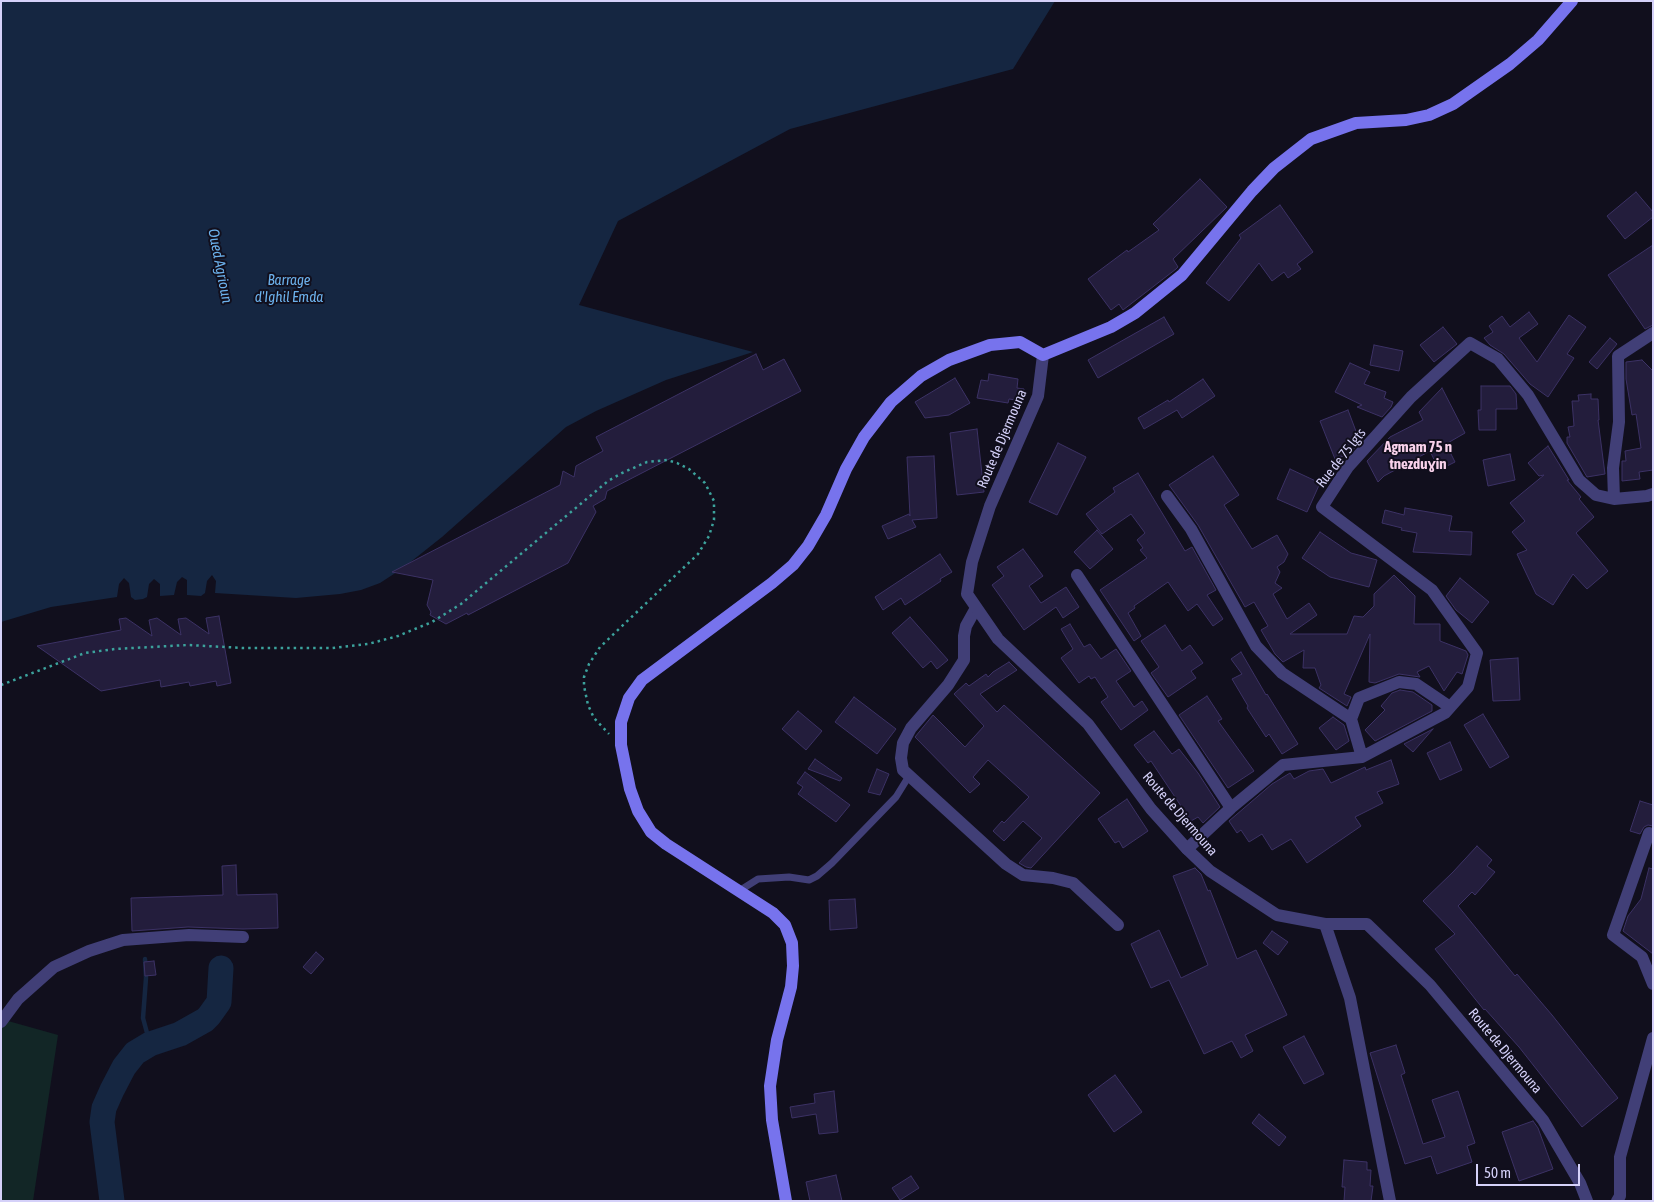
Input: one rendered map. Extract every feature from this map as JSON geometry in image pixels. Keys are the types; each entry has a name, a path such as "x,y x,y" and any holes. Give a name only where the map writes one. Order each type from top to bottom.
{"main road":[{"path":"786,1201 772,1120 770,1086 777,1040 791,987 794,966 792,943 785,925 773,913 666,844 651,832 638,811 621,745 621,722 630,698 642,680 772,584 793,565 808,546 826,515 846,469 864,436 891,402 921,376 949,360 990,345 1020,342 1043,355 1111,327 1135,313 1182,275 1252,191 1274,168 1311,139 1356,124 1406,120 1429,115 1453,104 1510,64 1538,40 1572,1"}],"street":[{"path":"1653,333 1618,356 1618,422 1613,468 1614,499 1653,494"},
{"name":"Rue de 75 lgts","path":"1187,849 1231,808 1283,765 1362,757 1445,713 1468,687 1477,653 1432,590 1322,507 1348,467 1411,397 1470,343 1498,359 1528,395 1579,480 1596,495 1614,499"},
{"name":"Route de Djermouna","path":"1043,355 1038,396 990,506 972,562 967,594 976,608 998,639 1088,724 1151,809 1210,871 1277,915 1326,924 1367,924 1430,985 1543,1120 1580,1183 1587,1201"},
{"path":"1167,496 1192,529 1256,646 1282,673 1351,719"},
{"path":"1077,576 1231,808"},
{"path":"976,608 966,626 964,660 948,685 911,728 903,743 901,758 903,770 1006,864 1023,875 1073,882 1118,925"},
{"path":"1362,757 1351,719 1359,698 1399,682 1416,684 1450,707"},
{"path":"1649,832 1613,935 1642,957 1653,984"},
{"path":"1326,924 1350,998 1390,1201"},
{"path":"1,1022 18,999 54,967 89,950 123,940 189,935 243,937"},
{"path":"1617,1201 1620,1196 1620,1157 1653,1038"}],"lane":[{"path":"740,891 758,879 789,877 809,880 817,876 896,797 909,776"}],"path":[{"path":"1,685 85,653 116,649 188,645 243,648 332,648 368,644 398,636 432,622 461,604 608,481 622,472 648,462 667,460 689,470 705,483 714,501 714,520 709,536 698,554 600,647 589,664 584,678 588,705 594,718 621,745"}],"green space":[{"path":"1,1019 58,1035 33,1201 1,1201"}],"water":[{"name":"Barrage d'Ighil Emda","path":"1,1 1055,1 1013,69 790,129 618,221 579,305 753,352 666,380 596,411 566,427 442,537 403,568 380,583 361,590 340,594 296,598 215,593 216,581 212,575 207,581 205,593 201,596 187,595 187,580 182,577 177,582 174,595 160,596 160,584 154,579 149,584 147,597 135,600 131,597 129,583 124,578 119,584 117,597 51,607 1,622"}],"building":[{"path":"1200,179 1227,207 1173,259 1178,267 1176,269 1123,310 1119,304 1111,310 1088,279 1127,250 1128,252 1159,230 1153,224"},
{"path":"1636,192 1653,212 1653,217 1625,239 1607,216"},
{"path":"1280,205 1313,252 1297,264 1301,269 1288,278 1284,272 1272,281 1259,263 1229,301 1206,283 1241,238 1239,235"},
{"path":"1653,245 1653,325 1645,329 1608,275"},
{"path":"1529,312 1538,324 1519,338 1537,362 1569,315 1586,327 1567,354 1574,358 1548,397 1530,384 1504,354 1490,345 1484,338 1493,332 1489,326 1502,316 1510,327"},
{"path":"1164,317 1174,334 1098,378 1088,360"},
{"path":"1443,327 1457,344 1434,362 1420,345"},
{"path":"1610,338 1617,344 1597,369 1589,362"},
{"path":"1374,345 1403,351 1399,371 1370,365"},
{"path":"756,354 763,370 784,359 801,391 607,491 605,499 593,506 596,512 568,563 468,615 467,613 446,624 430,615 431,612 427,605 433,580 392,572 560,485 563,471 574,477 576,466 603,451 596,437"},
{"path":"1642,360 1653,371 1653,470 1639,472 1640,479 1622,481 1622,461 1626,461 1625,451 1641,448 1636,414 1632,415 1626,379 1626,362"},
{"path":"1350,363 1370,372 1364,384 1386,392 1384,398 1393,402 1382,417 1357,407 1362,405 1335,392"},
{"path":"989,374 1018,379 1017,388 1024,389 1023,401 1009,399 1008,403 977,398 981,380 988,381"},
{"path":"955,378 970,403 949,415 925,418 915,402"},
{"path":"1203,379 1215,396 1182,418 1177,410 1144,429 1138,418 1168,400 1169,402"},
{"path":"1481,386 1510,386 1516,394 1517,409 1496,409 1496,430 1479,430 1478,410 1481,410"},
{"path":"1442,388 1465,433 1446,444 1455,462 1439,470 1430,451 1384,476 1378,482 1367,461 1390,437 1423,420 1419,412"},
{"path":"1591,394 1591,399 1598,399 1598,420 1605,474 1587,477 1567,443 1567,437 1570,437 1568,427 1574,426 1572,401 1579,401 1578,395"},
{"path":"1348,410 1360,442 1349,454 1335,459 1320,421"},
{"path":"977,429 984,492 957,495 950,433"},
{"path":"1058,443 1086,457 1057,515 1029,502"},
{"path":"1548,446 1569,480 1567,480 1581,497 1579,499 1594,517 1576,533 1608,571 1587,589 1573,574 1553,605 1536,594 1517,554 1527,550 1512,532 1525,521 1510,503 1544,475 1539,476 1528,463"},
{"path":"1510,454 1515,480 1488,486 1483,460"},
{"path":"934,456 937,518 912,520 916,527 888,539 882,526 909,514 910,516 907,457"},
{"path":"1213,456 1239,495 1224,505 1252,549 1277,535 1288,554 1284,562 1277,567 1280,572 1275,583 1282,588 1273,594 1287,619 1309,603 1317,615 1290,634 1347,634 1354,616 1363,617 1374,606 1374,594 1394,575 1415,596 1414,624 1440,624 1440,641 1466,651 1468,655 1462,674 1457,672 1444,691 1429,666 1417,672 1420,677 1399,674 1375,683 1369,682 1370,634 1344,694 1351,697 1347,706 1319,688 1321,685 1315,668 1303,668 1304,650 1283,662 1275,654 1261,630 1268,626 1254,602 1245,607 1198,525 1169,485"},
{"path":"1290,469 1320,483 1307,512 1277,499"},
{"path":"1138,473 1185,551 1192,547 1216,590 1207,595 1223,619 1213,626 1197,604 1188,611 1168,582 1134,606 1135,608 1128,613 1141,636 1134,641 1100,590 1147,558 1140,550 1143,548 1137,540 1145,533 1131,514 1102,534 1086,514 1115,492 1113,488"},
{"path":"1405,508 1452,516 1449,531 1472,532 1471,555 1413,552 1417,533 1401,530 1402,528 1382,523 1385,510 1404,515"},
{"path":"1097,530 1113,549 1090,569 1074,552"},
{"path":"1320,532 1351,553 1377,560 1369,587 1330,577 1302,558"},
{"path":"1023,549 1043,576 1029,586 1041,603 1066,587 1079,607 1063,618 1056,607 1024,630 992,585 1004,576 997,567"},
{"path":"940,554 952,572 905,605 901,598 883,610 875,597"},
{"path":"1460,578 1489,602 1472,623 1456,610 1446,596"},
{"path":"219,616 231,683 217,686 216,681 190,686 189,682 161,687 160,680 101,691 37,646 121,630 119,619 126,618 152,636 149,620 157,618 181,635 178,619 186,618 209,634 206,618"},
{"path":"910,617 948,660 937,669 931,661 923,668 892,633"},
{"path":"1070,624 1084,647 1090,644 1101,659 1116,649 1131,671 1116,681 1134,707 1142,701 1148,710 1121,730 1101,702 1108,697 1095,677 1091,679 1089,676 1079,683 1061,658 1073,649 1061,629"},
{"path":"1165,625 1182,651 1190,645 1203,663 1191,671 1196,678 1168,697 1151,673 1159,667 1141,641"},
{"path":"1241,652 1298,744 1282,754 1269,734 1266,737 1247,708 1248,706 1232,679 1242,674 1231,659"},
{"path":"1518,658 1520,700 1493,701 1490,660"},
{"path":"1009,662 1017,670 980,694 997,712 1004,705 1100,793 1031,868 1019,863 1042,838 1023,821 1004,841 993,831 1002,821 1004,823 1029,797 988,760 973,777 980,784 970,793 915,737 933,715 965,747 984,726 954,694 966,683 969,686 986,674 988,677"},
{"path":"1400,690 1413,692 1432,705 1432,711 1375,741 1365,730 1385,710 1381,706 1392,693"},
{"path":"1207,696 1222,719 1218,721 1254,771 1228,788 1179,715"},
{"path":"854,697 896,729 877,754 835,722"},
{"path":"798,711 822,731 806,750 782,729"},
{"path":"1483,714 1509,757 1490,768 1464,725"},
{"path":"1333,717 1344,725 1349,741 1336,750 1319,728"},
{"path":"1433,729 1413,752 1404,744"},
{"path":"1154,731 1172,754 1179,749 1198,773 1220,807 1203,823 1198,817 1191,821 1151,761 1148,763 1134,745"},
{"path":"1450,742 1462,770 1440,780 1427,753"},
{"path":"815,759 842,778 840,781 808,769"},
{"path":"1391,760 1399,784 1377,792 1383,803 1355,817 1361,826 1307,863 1291,839 1272,850 1262,834 1249,842 1241,830 1237,833 1229,821 1272,784 1290,773 1294,779 1309,771 1323,769 1331,783 1365,767 1366,770"},
{"path":"877,769 889,774 880,795 868,792"},
{"path":"805,772 850,805 836,822 798,794 803,787 797,783"},
{"path":"1127,799 1148,831 1123,848 1119,841 1115,843 1098,819"},
{"path":"1640,801 1653,805 1653,826 1648,825 1644,827 1640,834 1630,831"},
{"path":"1477,846 1492,860 1487,866 1495,872 1475,895 1472,892 1458,906 1515,976 1517,974 1552,1015 1618,1098 1582,1127 1519,1047 1484,1010 1435,949 1455,934 1423,901"},
{"path":"236,865 237,895 277,894 278,928 188,927 132,931 131,898 223,895 222,866"},
{"path":"1195,868 1201,874 1208,891 1210,890 1237,959 1256,950 1287,1015 1245,1035 1253,1051 1241,1058 1232,1041 1204,1054 1169,980 1151,988 1131,944 1159,930 1181,978 1208,965 1173,876"},
{"path":"1649,868 1653,869 1653,954 1623,931 1628,916 1641,899"},
{"path":"855,899 857,928 830,930 829,900"},
{"path":"1272,931 1288,942 1278,955 1263,943"},
{"path":"316,952 324,959 311,974 303,967"},
{"path":"154,961 156,975 145,976 144,962"},
{"path":"1304,1036 1324,1074 1304,1084 1283,1047"},
{"path":"1396,1045 1405,1073 1401,1075 1423,1144 1445,1137 1432,1100 1458,1091 1475,1143 1467,1146 1472,1162 1437,1174 1431,1156 1405,1164 1370,1053"},
{"path":"1115,1075 1142,1112 1114,1132 1088,1095"},
{"path":"834,1091 838,1132 819,1134 816,1114 792,1118 790,1107 815,1103 814,1094"},
{"path":"1259,1114 1286,1137 1279,1146 1252,1123"},
{"path":"1533,1121 1538,1128 1553,1169 1519,1181 1502,1132"},
{"path":"1344,1160 1367,1162 1367,1170 1371,1170 1370,1186 1373,1186 1371,1201 1344,1201 1345,1187 1342,1187"},
{"path":"836,1175 842,1201 810,1201 806,1182"},
{"path":"911,1176 919,1188 900,1200 892,1188"}],"waterway":[{"path":"145,959 146,978 143,1018 150,1044"},
{"path":"112,1201 102,1122 104,1108 112,1090 124,1067 135,1053 150,1044 180,1034 209,1016 219,1002 221,968"}],"district":[{"name":"Agmam 75 n tnezduɣin","path":"1418,456"}],"water label":[{"name":"Oued Agrioun","path":"220,266"}]}
